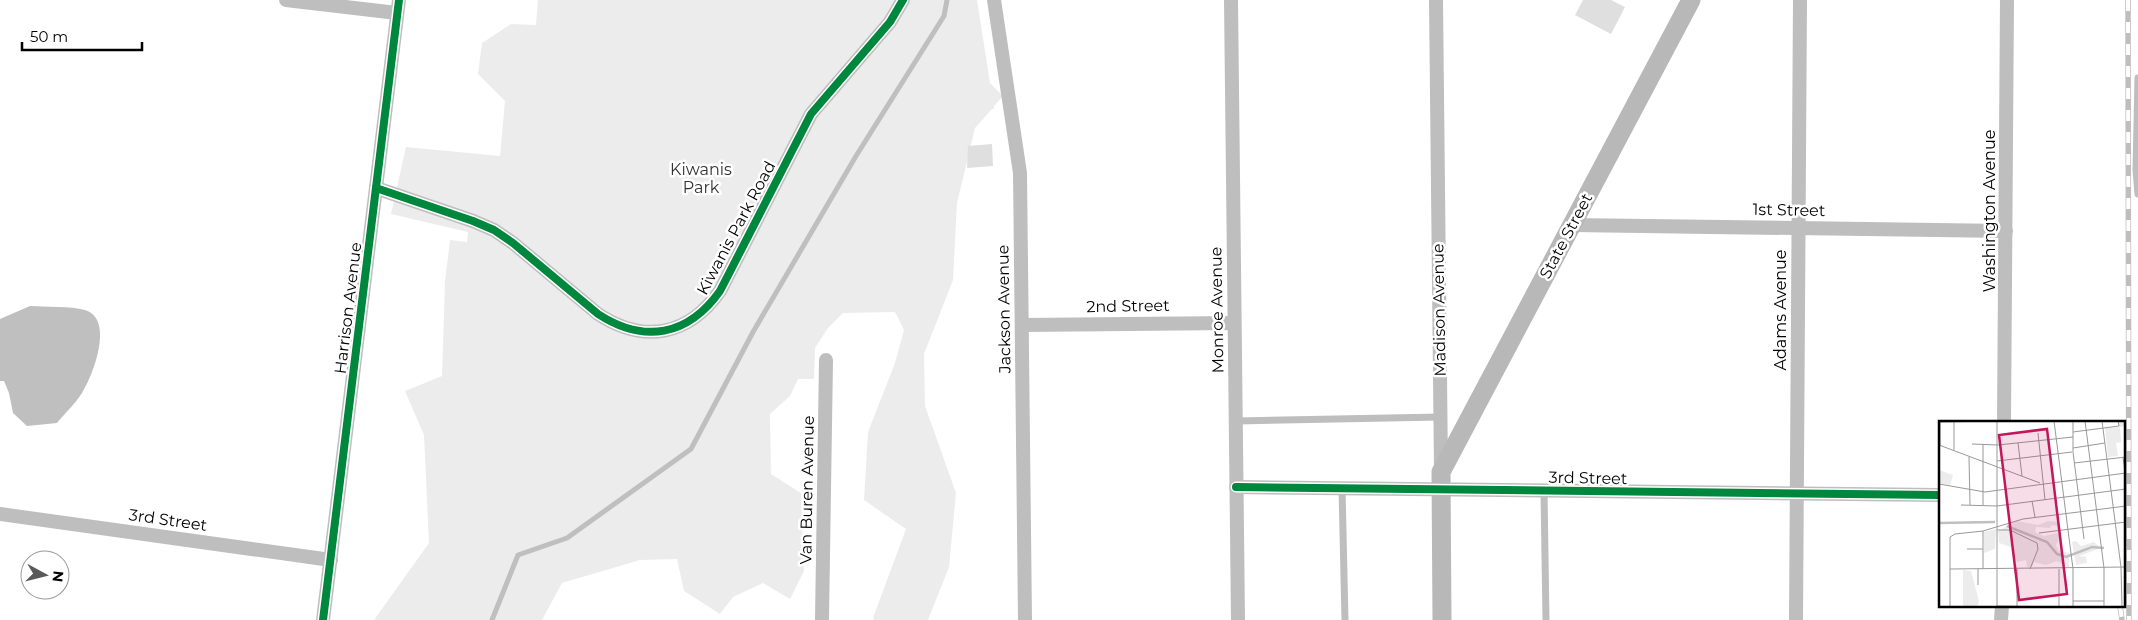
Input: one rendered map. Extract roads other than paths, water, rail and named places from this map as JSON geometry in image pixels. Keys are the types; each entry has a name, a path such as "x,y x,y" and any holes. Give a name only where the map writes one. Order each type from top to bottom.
{"street":[{"path":"286,0 398,6"},
{"name":"Kiwanis Park Road","path":"376,188 494,230 513,243 598,314 613,323 629,330 646,332 664,331 681,326 704,311 720,291 811,114 890,22 903,0"},
{"name":"Jackson Avenue","path":"994,0 1020,173 1025,620"},
{"name":"Monroe Avenue","path":"1231,0 1238,620"},
{"name":"Madison Avenue","path":"1436,0 1442,620"},
{"name":"State Street","path":"1441,481 1572,225 1691,0"},
{"name":"Adams Avenue","path":"1796,620 1800,0"},
{"name":"Washington Avenue","path":"2004,421 2008,0"},
{"name":"Harrison Avenue","path":"323,620 398,6"},
{"name":"1st Street","path":"1572,225 2006,230"},
{"name":"2nd Street","path":"1022,325 1234,323"},
{"name":"Van Buren Avenue","path":"822,620 826,360"},
{"name":"3rd Street","path":"1236,487 1342,488 1441,481 1544,491 1939,495"},
{"name":"3rd Street","path":"0,514 331,560"}],"lane":[{"path":"2138,78 2136,170 2138,194"},
{"path":"1237,421 1440,417"},
{"path":"1342,488 1345,620"},
{"path":"1544,491 1546,620"}],"waterway":[{"path":"492,620 518,555 567,538 691,449 753,332 856,156 944,16 947,0"}],"railway":[{"path":"2128,0 2129,620"},
{"path":"2120,608 2122,620"}],"park label":[{"name":"Kiwanis Park","path":"701,178"}]}
